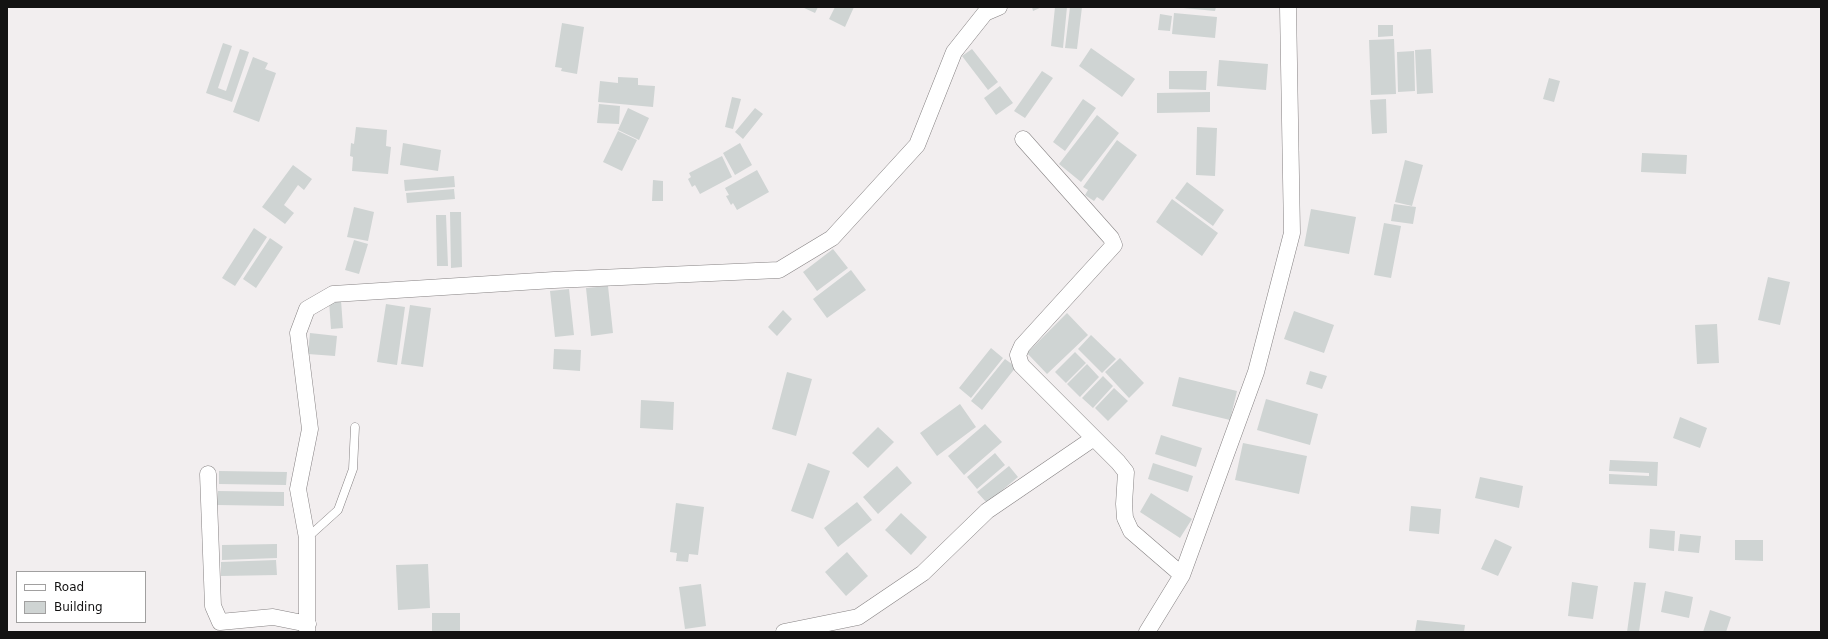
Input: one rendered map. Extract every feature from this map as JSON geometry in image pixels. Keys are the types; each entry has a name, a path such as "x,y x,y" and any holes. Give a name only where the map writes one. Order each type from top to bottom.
{"street":[{"path":"208,474 213,606 220,622 273,617 307,628 307,538 298,489 310,428 298,333 307,309 333,294 554,280 779,270 832,238 917,145 954,52 985,13 999,7"},
{"path":"1147,632 1182,575 1256,372 1292,233 1288,7"},
{"path":"1023,139 1111,238 1114,245 1110,252 1022,346 1018,355 1021,365 1118,462 1126,472 1124,504 1125,518 1131,531 1182,575"},
{"path":"784,632 858,617 923,573 986,511 1094,438"}],"lane":[{"path":"307,538 338,510 353,469 355,427"}],"building":[{"path":"802,7 818,7 815,13"},
{"path":"835,7 854,7 845,27 829,19"},
{"path":"1032,7 1042,7 1033,11"},
{"path":"1055,7 1067,7 1063,48 1051,46"},
{"path":"1070,7 1082,7 1077,49 1065,48"},
{"path":"1173,7 1216,7 1215,11"},
{"path":"1174,13 1217,17 1215,38 1172,34"},
{"path":"1160,14 1172,16 1170,31 1158,30"},
{"path":"562,23 584,27 577,74 561,71 562,68 555,67"},
{"path":"1378,25 1393,25 1393,36 1378,37"},
{"path":"1394,39 1396,94 1371,95 1369,40"},
{"path":"223,43 232,46 218,88 226,91 240,49 249,52 232,102 206,93"},
{"path":"1091,48 1135,79 1122,97 1079,66"},
{"path":"972,49 998,82 988,90 962,56"},
{"path":"1431,49 1433,93 1417,94 1415,50"},
{"path":"1414,51 1415,91 1398,92 1397,52"},
{"path":"253,57 268,63 265,69 276,73 259,122 233,112"},
{"path":"1219,60 1268,64 1266,90 1217,86"},
{"path":"1042,71 1053,78 1025,118 1014,111"},
{"path":"1169,71 1207,71 1206,90 1169,89"},
{"path":"618,77 638,78 638,85 655,86 653,107 598,102 600,81 618,83"},
{"path":"1549,78 1560,81 1554,102 1543,99"},
{"path":"1000,86 1013,103 996,115 984,98"},
{"path":"1210,92 1210,112 1157,113 1157,93"},
{"path":"732,97 741,99 733,129 725,127"},
{"path":"1083,99 1096,108 1065,151 1053,142"},
{"path":"1386,99 1387,133 1372,134 1370,100"},
{"path":"599,104 620,106 619,124 597,123"},
{"path":"628,108 649,118 639,140 618,130"},
{"path":"755,108 763,114 743,139 735,132"},
{"path":"1097,115 1119,133 1081,182 1059,164"},
{"path":"356,127 387,130 386,146 391,147 388,174 352,171 353,157 350,156 351,143 354,144"},
{"path":"1197,127 1217,128 1215,176 1196,175"},
{"path":"618,131 637,140 622,171 603,162"},
{"path":"1117,140 1137,155 1103,201 1097,197 1094,201 1085,195 1088,190 1083,187"},
{"path":"403,143 441,150 438,171 400,165"},
{"path":"740,143 752,165 735,175 723,153"},
{"path":"1642,153 1687,155 1686,174 1641,172"},
{"path":"722,156 732,177 700,194 695,185 692,187 688,179 691,177 689,173"},
{"path":"1405,160 1423,165 1412,206 1395,202"},
{"path":"293,165 312,179 304,190 298,185 284,205 294,213 285,224 262,207"},
{"path":"757,170 769,192 737,210 733,203 731,205 726,196 729,195 725,188"},
{"path":"454,176 455,187 405,191 404,180"},
{"path":"653,180 663,181 663,201 652,201"},
{"path":"1187,182 1224,210 1213,226 1175,198"},
{"path":"454,189 455,199 407,203 406,193"},
{"path":"1172,199 1218,233 1202,256 1156,222"},
{"path":"1394,204 1416,207 1413,224 1391,221"},
{"path":"354,207 374,212 368,241 347,237"},
{"path":"1311,209 1356,217 1349,254 1304,246"},
{"path":"450,212 461,212 462,267 451,268"},
{"path":"436,215 446,215 448,266 437,266"},
{"path":"1384,223 1401,226 1391,278 1374,275"},
{"path":"254,228 267,237 235,286 222,278"},
{"path":"270,238 283,247 256,288 243,279"},
{"path":"354,240 368,244 359,274 345,270"},
{"path":"833,249 848,268 817,291 803,272"},
{"path":"851,270 866,290 827,318 813,299"},
{"path":"1768,277 1790,282 1780,325 1758,320"},
{"path":"608,286 613,333 591,336 586,288"},
{"path":"569,289 574,335 555,337 550,291"},
{"path":"341,300 343,328 331,329 329,301"},
{"path":"386,304 405,307 397,365 377,362"},
{"path":"410,305 431,308 423,367 401,364"},
{"path":"783,310 792,319 777,336 768,327"},
{"path":"1294,311 1334,325 1324,353 1284,339"},
{"path":"1067,313 1088,335 1047,374 1027,353"},
{"path":"1717,324 1719,363 1697,364 1695,325"},
{"path":"310,333 337,336 335,356 308,354"},
{"path":"1091,335 1116,359 1102,373 1078,349"},
{"path":"991,348 1003,358 971,398 959,388"},
{"path":"554,349 581,350 580,371 553,369"},
{"path":"1075,352 1086,363 1066,383 1055,372"},
{"path":"1120,358 1144,383 1129,398 1105,372"},
{"path":"1005,359 1016,367 982,410 971,401"},
{"path":"1087,364 1099,377 1080,397 1067,384"},
{"path":"1310,371 1327,376 1322,389 1306,384"},
{"path":"787,372 812,379 796,436 772,429"},
{"path":"1103,376 1113,386 1093,408 1082,398"},
{"path":"1179,377 1237,391 1230,420 1172,406"},
{"path":"1114,388 1128,401 1108,421 1095,408"},
{"path":"1266,399 1318,414 1310,445 1257,430"},
{"path":"641,400 674,402 673,430 640,428"},
{"path":"960,404 976,427 937,456 920,433"},
{"path":"1680,417 1707,428 1700,448 1673,438"},
{"path":"985,424 1002,442 964,475 948,456"},
{"path":"878,427 894,442 868,468 852,453"},
{"path":"1161,435 1202,448 1196,467 1155,454"},
{"path":"1243,443 1307,456 1299,494 1235,480"},
{"path":"995,453 1005,465 977,489 967,477"},
{"path":"1610,460 1658,462 1657,486 1609,484 1609,474 1649,476 1649,473 1609,471"},
{"path":"808,463 830,471 813,519 791,511"},
{"path":"1153,463 1193,476 1188,492 1148,479"},
{"path":"897,466 912,483 878,514 863,497"},
{"path":"1009,466 1018,477 987,503 977,492"},
{"path":"219,471 287,472 286,485 219,484"},
{"path":"1480,477 1523,486 1519,508 1475,498"},
{"path":"218,491 284,492 284,506 217,505"},
{"path":"1151,493 1192,519 1180,538 1140,512"},
{"path":"857,502 872,520 838,547 824,528"},
{"path":"676,503 704,507 698,555 689,554 688,562 676,561 677,553 670,552"},
{"path":"1411,506 1441,509 1439,534 1409,531"},
{"path":"901,513 927,537 911,555 885,530"},
{"path":"1650,529 1675,531 1674,551 1649,548"},
{"path":"1680,534 1701,536 1699,553 1678,551"},
{"path":"1495,539 1512,547 1498,576 1481,569"},
{"path":"1735,540 1763,540 1763,561 1735,560"},
{"path":"277,544 277,558 222,560 222,545"},
{"path":"847,552 868,576 846,596 825,572"},
{"path":"276,560 277,575 221,576 221,562"},
{"path":"428,564 430,608 398,610 396,565"},
{"path":"1572,582 1598,586 1593,619 1568,616"},
{"path":"1634,582 1646,583 1639,632 1627,632"},
{"path":"701,584 706,626 685,629 679,587"},
{"path":"1665,591 1693,597 1689,618 1661,612"},
{"path":"1710,610 1731,617 1726,632 1703,632"},
{"path":"432,613 460,613 460,632 432,632"},
{"path":"1417,620 1465,625 1464,632 1415,632"}]}
